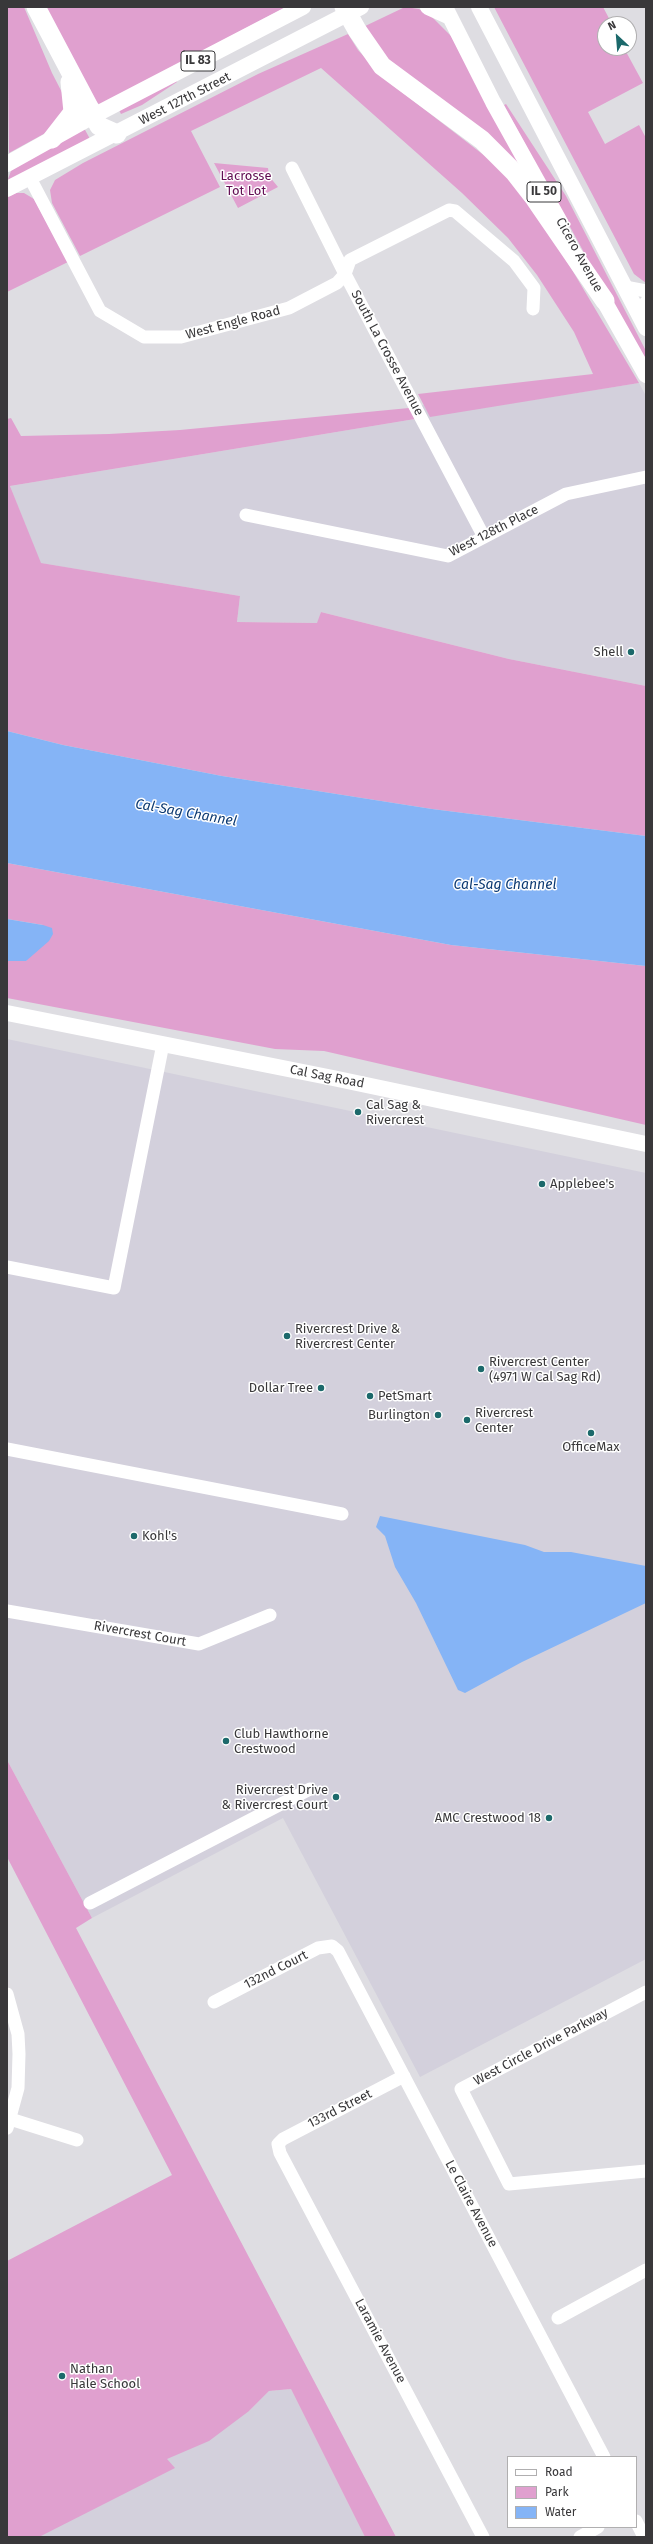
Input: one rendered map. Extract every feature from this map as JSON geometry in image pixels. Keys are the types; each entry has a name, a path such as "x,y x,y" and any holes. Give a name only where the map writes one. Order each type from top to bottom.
{"highway":[{"path":"36,7 99,126 117,134"},
{"path":"344,7 356,30 382,66 482,140 514,172 535,199 604,301"},
{"path":"52,138 73,112 72,91 65,63"}],"main road":[{"name":"IL 83","path":"7,164 93,116 303,7"},
{"name":"West 127th Street","path":"7,189 117,134 361,7"},
{"path":"428,7 448,12"},
{"name":"Cicero Avenue","path":"479,7 644,325"},
{"name":"Cicero Avenue","path":"448,12 493,102 646,375"},
{"name":"Cal Sag Road","path":"7,1013 646,1144"}],"street":[{"name":"South La Crosse Avenue","path":"292,168 345,274 484,537"},
{"name":"West Engle Road","path":"30,178 100,311 144,337 181,337 238,320 273,314 337,283 345,274 350,260 442,212 455,211 514,261 534,288 533,309"},
{"path":"624,287 646,291"},
{"path":"644,325 646,302"},
{"name":"West 128th Place","path":"246,515 448,556 566,494 646,477"},
{"path":"7,1267 114,1288 162,1044"},
{"path":"7,1449 342,1514"},
{"name":"Rivercrest Court","path":"7,1611 199,1644 270,1616"},
{"path":"90,1903 310,1789"},
{"name":"132nd Court","path":"214,2002 318,1948 332,1946 338,1951"},
{"name":"Le Claire Avenue","path":"338,1951 603,2456"},
{"name":"West Circle Drive Parkway","path":"646,1992 461,2089 508,2184 646,2171"},
{"path":"7,1994 18,2034 19,2054 18,2088 8,2122 77,2140"},
{"name":"133rd Street","path":"278,2144 283,2139 404,2076"},
{"name":"Laramie Avenue","path":"278,2144 280,2153 483,2537"},
{"path":"558,2318 646,2270"},
{"path":"637,2523 644,2537"},
{"path":"580,2537 596,2528"}],"shaded area":[{"path":"639,383 646,396 646,686 509,659 321,612 318,623 237,622 240,596 40,563 10,486 415,419 409,408 424,405 430,416"},
{"name":"Rivercrest Center","path":"7,1039 646,1173 646,1959 420,2077 283,1818 92,1918 7,1760"},
{"name":"Nathan Hale School","path":"7,2261 249,2411 269,2391 291,2389 365,2537 7,2537"}],"green space":[{"path":"7,7 24,7 52,73 68,104 51,130 9,153"},
{"path":"45,7 286,7 100,105 95,101"},
{"path":"405,7 419,9 431,16 451,36 527,176 398,71 361,28"},
{"path":"494,7 603,7 608,16 597,16 597,56 628,56 643,83 588,112 605,144 639,125 646,138 646,283 634,274"},
{"path":"348,34 358,50 385,79 498,166 542,219 639,383 430,417 418,394 593,374 574,332 537,275 508,238 462,193 321,68 191,131 220,187 80,256 52,203 50,190 55,180 83,163 258,74"},
{"path":"176,80 177,82 142,105 121,114 119,110"},
{"path":"506,104 566,196 646,351 646,367 504,105"},
{"path":"84,128 90,139 7,182 12,168"},
{"name":"Lacrosse Tot Lot","path":"214,163 268,168 269,176 278,187 238,208"},
{"path":"16,193 24,193 34,199 68,262 7,292 7,197"},
{"path":"409,408 415,419 10,486 41,563 240,596 237,622 317,623 321,612 509,659 646,686 646,836 432,809 222,776 63,745 7,731 7,419 11,418 21,436 109,434 180,430"},
{"path":"7,863 451,945 646,966 646,1125 324,1051 275,1049 7,998 7,961 26,961 43,925 7,919"},
{"path":"7,1760 92,1918 76,1928 396,2537 365,2537 291,2389 269,2391 249,2411 209,2441 167,2459 175,2468 39,2537 7,2537 7,2261 172,2175 7,1857"}],"water":[{"name":"Cal-Sag Channel","path":"7,731 63,745 222,776 432,809 646,836 646,966 451,945 7,863"},
{"path":"7,919 43,925 52,928 53,934 49,941 26,961 7,961"},
{"path":"380,1516 525,1545 544,1552 571,1552 646,1566 646,1603 522,1662 465,1693 458,1690 416,1603 395,1567 385,1536 376,1527"}],"place":[{"name":"Shell","path":"631,652"},
{"name":"Cal Sag & Rivercrest","path":"358,1112"},
{"name":"Applebee's","path":"542,1184"},
{"name":"Rivercrest Drive & Rivercrest Center","path":"287,1336"},
{"name":"Rivercrest Center (4971 W Cal Sag Rd)","path":"481,1369"},
{"name":"Dollar Tree","path":"321,1388"},
{"name":"PetSmart","path":"370,1396"},
{"name":"Burlington","path":"438,1415"},
{"name":"Rivercrest Center","path":"467,1420"},
{"name":"OfficeMax","path":"591,1433"},
{"name":"Kohl's","path":"134,1536"},
{"name":"Club Hawthorne Crestwood","path":"226,1741"},
{"name":"Rivercrest Drive & Rivercrest Court","path":"336,1797"},
{"name":"AMC Crestwood 18","path":"549,1818"},
{"name":"Nathan Hale School","path":"62,2376"}]}
